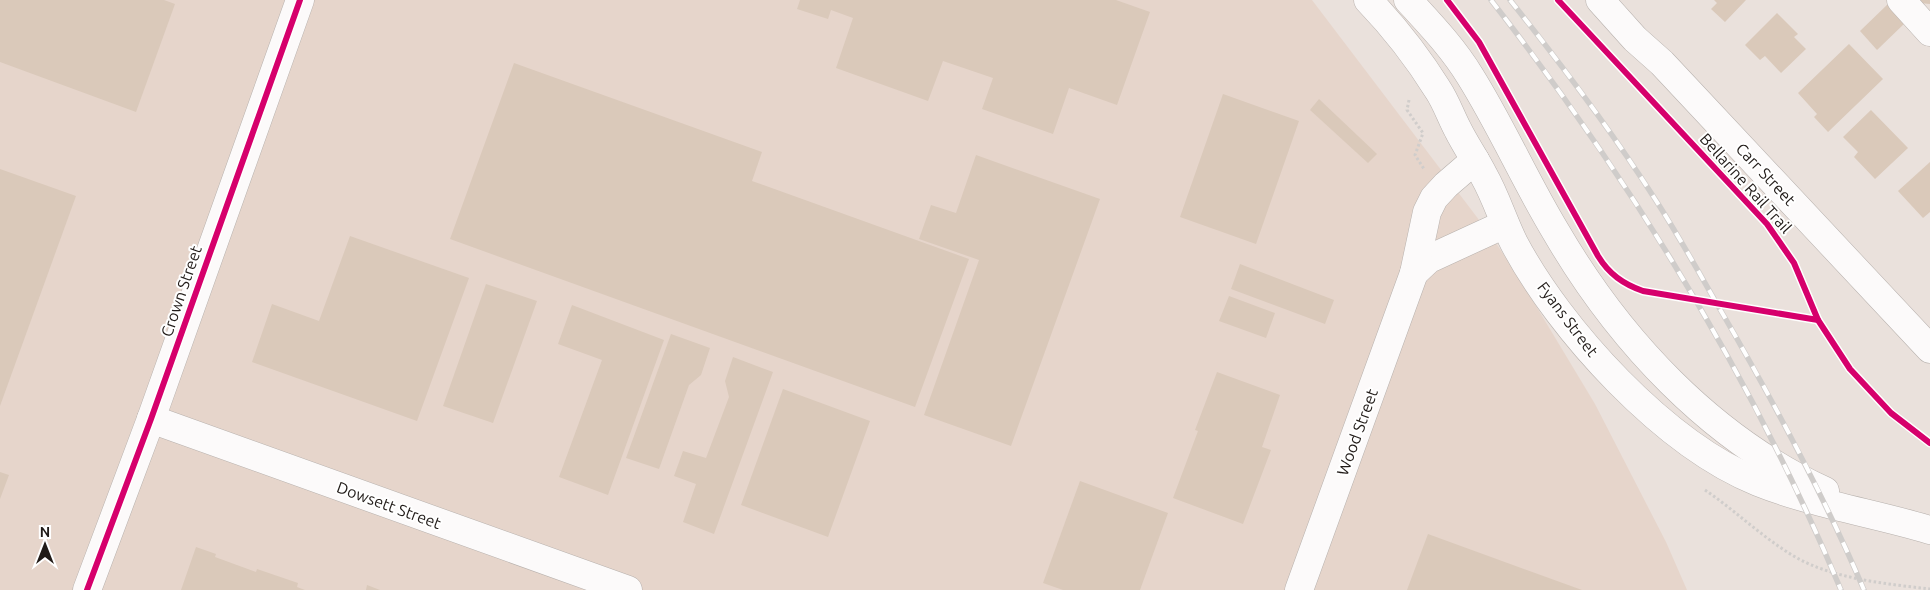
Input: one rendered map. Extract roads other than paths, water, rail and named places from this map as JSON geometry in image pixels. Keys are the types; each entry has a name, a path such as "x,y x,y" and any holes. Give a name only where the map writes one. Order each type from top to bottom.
{"street":[{"name":"Crown Street","path":"87,590 151,419 300,0"},
{"name":"Fyans Street","path":"1368,0 1397,34 1436,86 1485,177 1505,224 1526,264 1598,360 1671,428 1718,461 1755,481 1797,496 1880,515 1930,530"},
{"name":"Fyans Street","path":"1408,0 1470,75 1534,193 1582,275 1612,318 1641,352 1714,421 1766,458 1814,486 1880,515"},
{"name":"Carr Street","path":"1600,0 1929,345"},
{"path":"1901,0 1930,32"},
{"path":"1475,160 1515,158"},
{"name":"Wood Street","path":"1299,590 1414,273 1423,226 1434,198 1454,177 1475,160"},
{"path":"1414,273 1430,259 1505,224 1534,193"},
{"name":"Dowsett Street","path":"151,419 628,590"}],"railway":[{"path":"1491,0 1543,68 1592,138 1686,283 1769,434 1841,590"},
{"path":"1510,0 1603,123 1671,225 1776,409 1831,517 1864,590"}]}
